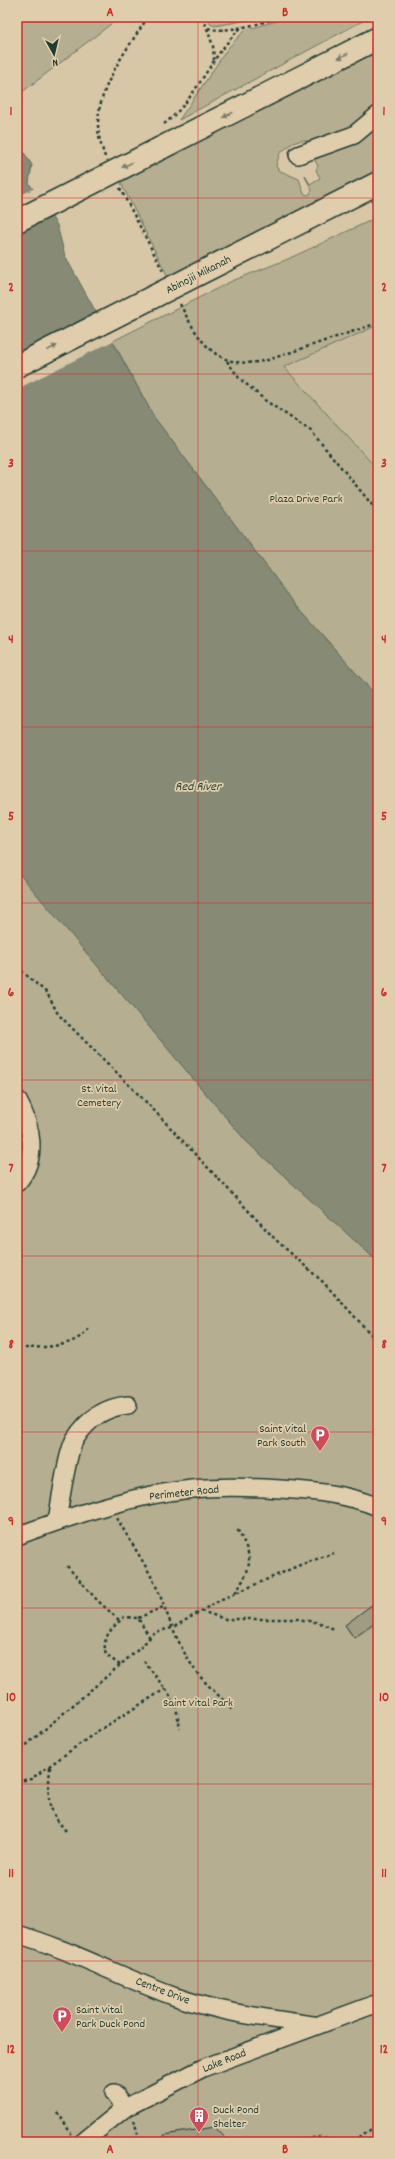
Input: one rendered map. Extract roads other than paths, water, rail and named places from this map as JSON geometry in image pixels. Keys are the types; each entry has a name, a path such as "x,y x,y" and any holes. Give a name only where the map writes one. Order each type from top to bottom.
{"main road":[{"path":"17,221 160,138 378,38"},
{"name":"Abinojii Mikanah","path":"17,366 378,183"},
{"path":"256,245 378,197"}],"street":[{"path":"298,155 354,135 378,115"},
{"path":"17,1183 29,1165 32,1152 31,1135 26,1116 18,1099"},
{"path":"57,1521 74,1440 102,1412 115,1406 128,1405"},
{"name":"Perimeter Road","path":"17,1536 57,1521 137,1498 193,1489 248,1487 304,1490 358,1499 378,1507"},
{"name":"Centre Drive","path":"17,1934 48,1943 175,1996 221,2010 315,2025"},
{"name":"Lake Road","path":"77,2139 125,2108 203,2068 315,2025 378,2003"},
{"path":"114,2093 125,2108"}],"water":[{"name":"Red River","path":"17,142 32,165 29,183 57,225 65,256 154,417 294,603 378,698 378,1262 246,1141 17,871"}],"place":[{"name":"Saint Vital Park South","path":"320,1452"},
{"name":"Saint Vital Park Duck Pond","path":"62,2033"},
{"name":"Duck Pond Shelter","path":"199,2133"}],"park label":[{"name":"Plaza Drive Park","path":"306,498"},
{"name":"St. Vital Cemetery","path":"99,1095"},
{"name":"Saint Vital Park","path":"198,1702"}]}
